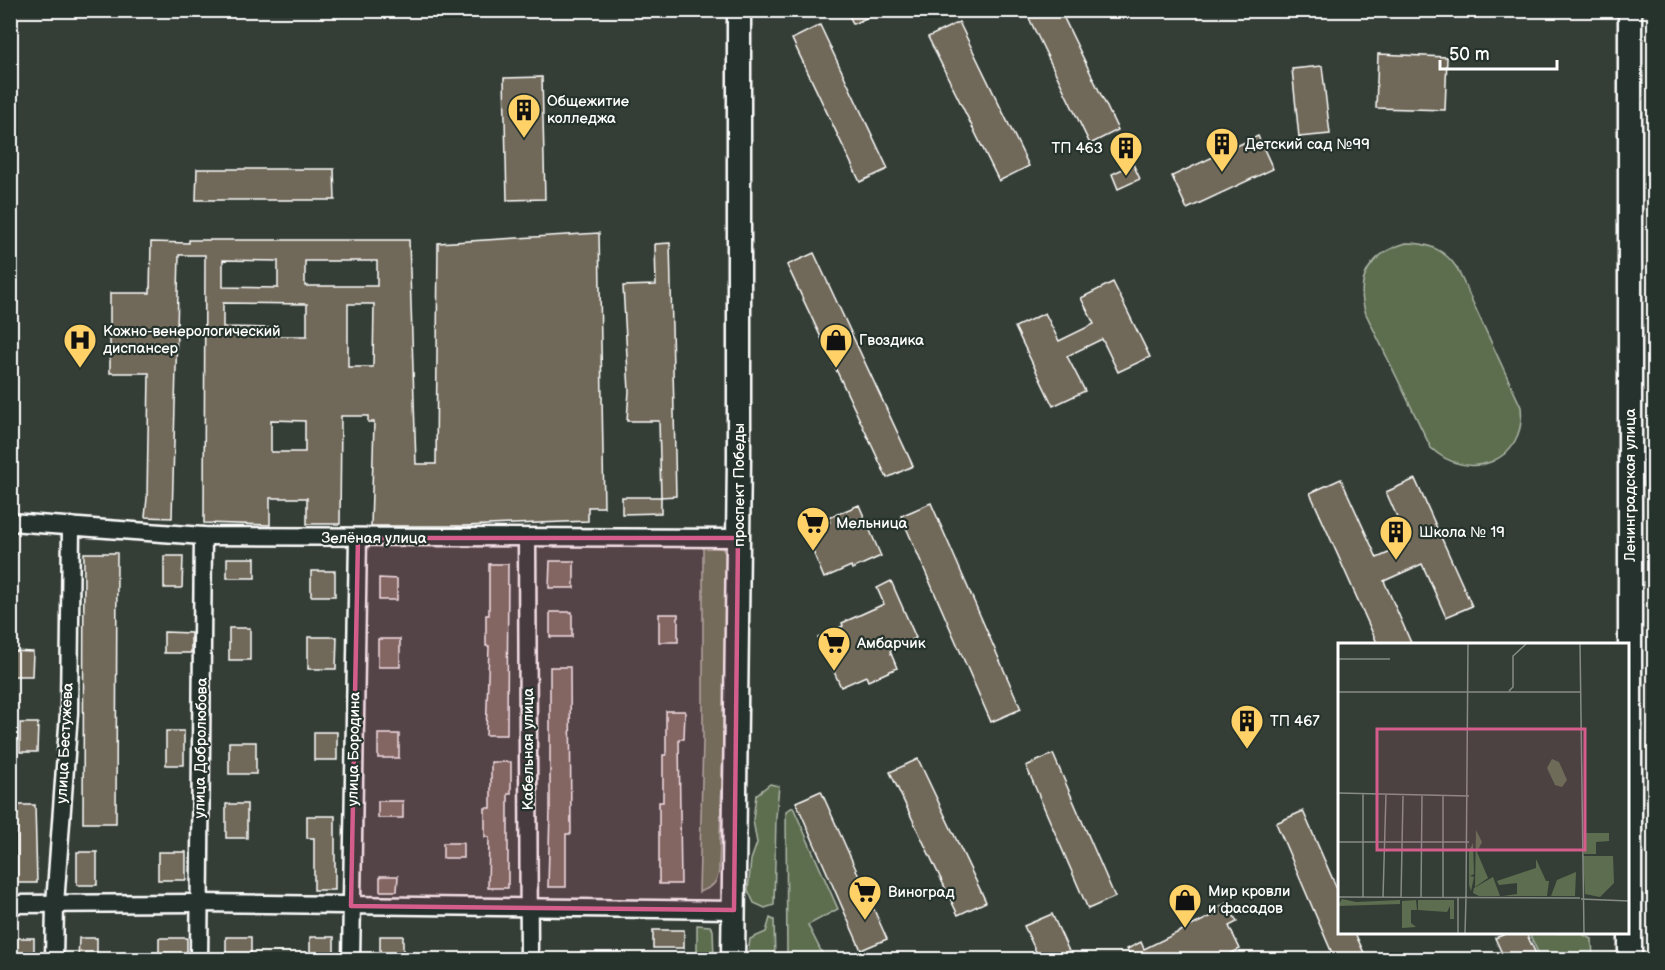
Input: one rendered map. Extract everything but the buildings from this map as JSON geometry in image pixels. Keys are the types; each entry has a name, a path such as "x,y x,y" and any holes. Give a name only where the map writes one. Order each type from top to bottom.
{"street":[{"name":"проспект Победы","path":"733,960 738,538 740,10"},
{"name":"Ленинградская улица","path":"1630,10 1630,960"},
{"name":"Зелёная улица","path":"10,522 203,536 738,538"},
{"name":"улица Бестужева","path":"54,960 55,904 69,713 71,526"},
{"name":"улица Добролюбова","path":"199,960 203,536"},
{"name":"улица Бородина","path":"351,960 357,538"},
{"name":"Кабельная улица","path":"527,538 529,960"},
{"path":"10,904 199,903 734,910"}],"highlighted area":[{"path":"358,538 738,538 734,910 351,906"}],"green space":[{"path":"1406,243 1435,248 1447,256 1457,268 1521,407 1520,426 1515,441 1505,453 1492,461 1478,465 1462,464 1446,459 1431,448 1366,314 1362,289 1368,269 1383,253"},
{"path":"703,546 722,548 729,558 719,871 713,885 699,892 703,741"},
{"path":"770,784 779,786 774,905 765,908 754,903 748,890 751,860 757,843 753,820 756,795"},
{"path":"793,807 838,909 808,925 825,959 787,959 786,811"},
{"path":"770,918 774,920 775,959 747,959 750,939 766,932"},
{"path":"697,925 710,926 713,930 714,959 697,959"},
{"path":"1529,934 1582,934 1592,939 1593,959 1541,959"}],"place":[{"name":"Общежитие колледжа","path":"524,139"},
{"name":"Детский сад №99","path":"1222,173"},
{"name":"ТП 463","path":"1126,177"},
{"name":"Кожно-венерологический диспансер","path":"80,369"},
{"name":"Гвоздика","path":"836,369"},
{"name":"Мельница","path":"813,552"},
{"name":"Школа № 19","path":"1396,561"},
{"name":"Амбарчик","path":"834,672"},
{"name":"ТП 467","path":"1247,750"},
{"name":"Виноград","path":"865,921"},
{"name":"Мир кровли и фасадов","path":"1185,929"}]}
